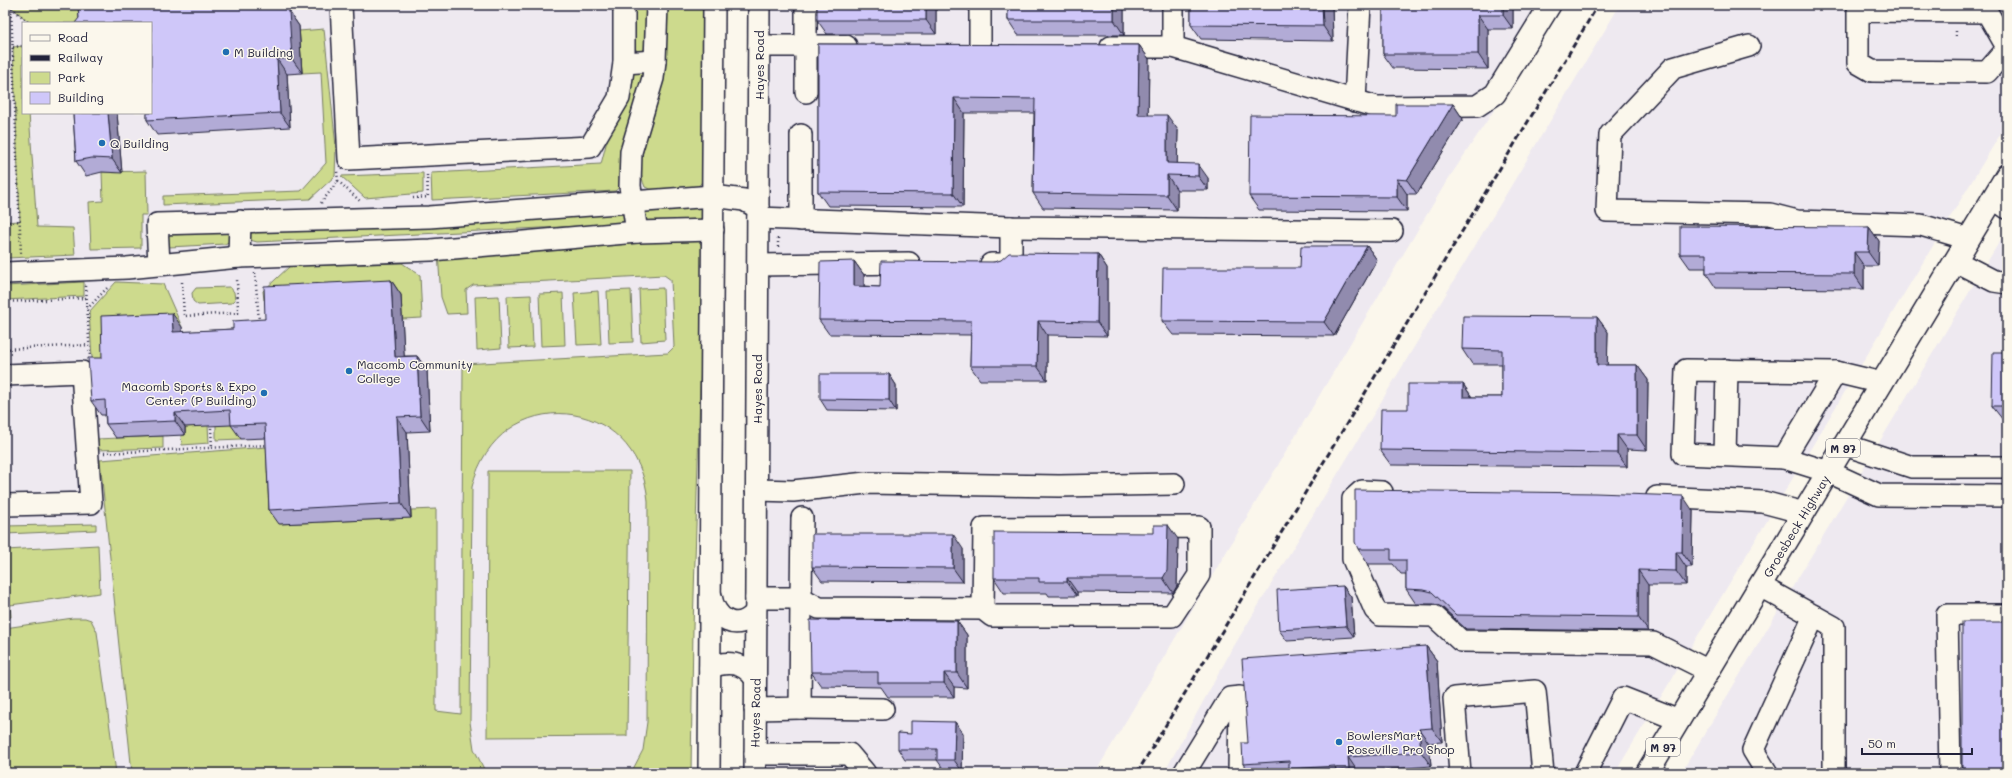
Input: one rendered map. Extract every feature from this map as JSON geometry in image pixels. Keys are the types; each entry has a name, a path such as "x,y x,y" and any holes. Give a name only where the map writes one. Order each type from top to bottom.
{"main road":[{"name":"Groesbeck Highway","path":"1647,773 1968,239 2000,203 2006,178"}],"street":[{"path":"341,5 349,159 590,147 619,98 624,62 624,5"},
{"path":"636,232 630,186 631,152 653,78 657,5"},
{"path":"709,773 714,5"},
{"name":"Hayes Road","path":"755,764 759,5"},
{"path":"806,5 806,92"},
{"path":"980,5 972,46 1003,46"},
{"path":"1172,47 1173,5"},
{"path":"1355,101 1360,5"},
{"path":"1095,47 1172,47 1377,107 1477,106 1495,94 1550,5"},
{"path":"1858,11 1987,12 2007,48 1987,72 1872,71 1858,63 1858,11"},
{"path":"759,46 861,46"},
{"path":"1749,46 1673,68 1610,135 1607,211 1770,214 1797,221 1921,225 1968,239"},
{"path":"624,62 655,61"},
{"path":"801,135 801,220"},
{"path":"159,264 157,224 240,221 304,222 429,218 713,196 744,200 758,213 801,220 1011,226 1392,231"},
{"path":"240,221 247,263"},
{"path":"973,264 1004,264 1011,259 1011,226"},
{"path":"5,273 127,268 159,264 247,263 431,250 636,232 713,230"},
{"path":"1955,261 1994,281 2007,283"},
{"path":"758,265 925,263"},
{"path":"1882,383 1836,372 1686,370 1684,454 1784,458 1829,472 1879,495 2007,496"},
{"path":"1725,455 1727,370"},
{"path":"5,375 82,372 91,503 5,505"},
{"path":"1784,458 1836,372"},
{"path":"1845,445 1912,467 2007,466"},
{"path":"756,490 793,491 866,483 1059,486 1174,484"},
{"path":"1402,492 1362,491 1353,499 1353,559 1375,610 1380,615 1434,616 1461,640 1653,643 1709,670"},
{"path":"1637,497 1763,502 1804,513"},
{"path":"800,708 802,518"},
{"path":"710,589 715,609 721,617 728,621 738,623 745,622 755,606 802,598 819,608 983,609 992,616 1172,616 1199,575 1199,527 984,528 983,609"},
{"path":"1760,586 1834,627 1834,773"},
{"path":"1950,773 1947,615 2007,615"},
{"path":"1767,773 1753,750 1814,616"},
{"path":"710,668 717,665 734,664 747,669 756,678"},
{"path":"1460,773 1454,698 1535,691 1543,773"},
{"path":"1184,773 1230,698 1240,697 1239,773"},
{"path":"1585,773 1623,698 1679,720"},
{"path":"755,709 882,709"},
{"path":"755,764 849,754 865,773"}],"path":[{"path":"8,5 28,22"},
{"path":"11,8 21,257"},
{"path":"13,47 22,46"},
{"path":"5,222 20,221"},
{"path":"247,263 258,321 265,321"},
{"path":"182,282 184,316 238,313 237,279"},
{"path":"87,310 111,283"},
{"path":"5,302 87,298"},
{"path":"5,349 89,345"},
{"path":"211,428 212,448"},
{"path":"103,454 271,446"}],"shaded area":[{"name":"Macomb Community College","path":"5,5 695,5 692,773 5,773"},
{"path":"767,5 1561,5 1548,29 1445,184 1095,773 763,773"},
{"path":"1620,5 2007,5 2007,123 1615,773 1164,773 1231,651"},
{"path":"2007,229 2007,773 1681,773 1952,321"}],"green space":[{"path":"9,5 84,5 83,22 29,22"},
{"path":"634,5 648,5 647,46 643,51 639,52 633,47"},
{"path":"665,5 705,5 705,178 697,188 652,190 645,187 642,178 641,161 656,108 662,76"},
{"path":"324,29 336,147 335,176 310,199 163,205 163,196 301,191 326,163 321,72 302,73 299,31"},
{"path":"22,46 22,114 29,114 37,227 73,228 75,255 7,258 5,222 20,221 13,47"},
{"path":"634,70 642,71 644,77 621,186 615,191 432,200 431,173 601,164 611,125 629,74"},
{"path":"146,171 147,215 141,215 141,248 91,249 89,202 103,201 102,172"},
{"path":"423,173 423,193 365,198 341,176"},
{"path":"704,207 704,220 651,223 644,218 644,214 649,208"},
{"path":"620,209 625,216 622,224 257,242 250,240 248,233 255,227"},
{"path":"169,230 230,231 230,241 225,244 169,247 165,243"},
{"path":"697,239 704,248 704,257 693,628 691,773 631,773 643,750 647,722 648,502 639,466 621,439 595,421 566,414 537,416 509,429 486,453 472,487 470,722 474,749 486,773 132,773 100,460 267,447 280,524 411,518 411,510 436,509 436,711 461,714 463,364 668,353 674,347 671,280 664,275 473,285 466,290 467,313 447,314 441,297 438,253"},
{"path":"402,263 420,275 422,318 402,319 264,300 263,291 290,266"},
{"path":"84,282 84,296 5,300 5,286"},
{"path":"116,282 163,284 182,327 111,330 113,372 93,372 89,312"},
{"path":"230,287 234,292 235,300 232,303 198,305 193,301 192,293 196,288"},
{"path":"663,288 665,340 641,342 639,289"},
{"path":"631,290 633,342 609,343 607,291"},
{"path":"598,291 601,344 577,345 574,293"},
{"path":"563,293 565,345 541,346 539,294"},
{"path":"531,295 533,347 509,348 507,296"},
{"path":"499,296 501,348 477,350 475,297"},
{"path":"240,424 241,439 216,440 216,425"},
{"path":"208,425 209,443 182,445 181,436 185,435 185,427"},
{"path":"163,436 163,448 97,450 97,439"},
{"path":"488,471 630,471 627,736 487,737"},
{"path":"96,524 96,530 5,534 5,526"},
{"path":"98,545 100,593 10,605 11,617 5,618 5,550"},
{"path":"73,618 85,618 91,620 97,632 116,773 5,773 5,628"}],"building":[{"name":"M Building","path":"78,5 282,5 289,11 292,59 277,59 280,113 147,120 147,114 152,114 152,22 76,22 79,18"},
{"path":"817,5 926,5 926,20 817,20"},
{"path":"1008,5 1114,5 1114,20 1008,20"},
{"path":"1191,5 1322,5 1323,26 1191,25"},
{"path":"1383,5 1503,5 1503,15 1478,15 1478,54 1383,54"},
{"path":"818,44 1139,45 1138,115 1167,115 1167,163 1198,164 1198,176 1167,175 1167,195 1033,193 1035,99 954,98 953,193 818,192"},
{"path":"1396,104 1453,104 1407,180 1397,179 1397,197 1249,196 1250,115 1396,116"},
{"path":"73,114 108,114 112,159 92,158 76,161"},
{"path":"1680,226 1869,227 1868,252 1854,252 1854,274 1706,273 1706,254 1680,254"},
{"path":"1301,246 1367,246 1324,322 1162,321 1163,268 1300,268"},
{"path":"1009,253 1098,254 1097,322 1038,321 1037,366 970,366 971,321 819,320 820,262 854,261 854,286 880,287 881,261 994,262 1001,260"},
{"name":"Macomb Sports & Expo Center (P Building)","path":"391,280 395,357 417,356 420,416 397,417 401,503 269,510 265,424 231,425 230,410 175,413 175,421 106,424 105,400 91,401 88,358 102,358 101,316 172,313 173,332 233,329 233,321 265,319 264,286"},
{"path":"1463,316 1597,317 1597,365 1637,365 1637,435 1617,435 1617,453 1380,450 1381,409 1408,409 1408,384 1463,384 1463,397 1502,397 1502,350 1462,349"},
{"path":"1993,352 2007,352 2007,406 1992,406"},
{"path":"820,374 889,374 889,400 820,399"},
{"path":"1355,490 1595,493 1683,496 1682,552 1676,552 1676,571 1638,570 1638,617 1456,615 1432,592 1406,589 1406,560 1391,560 1391,549 1358,549 1355,542"},
{"path":"1154,525 1168,525 1167,571 1163,578 1067,578 1067,582 1039,582 1039,578 994,578 994,532 1154,533"},
{"path":"812,534 953,534 953,568 812,567"},
{"path":"1343,586 1346,626 1279,630 1277,590"},
{"path":"810,620 957,621 957,673 944,673 944,683 878,683 878,672 811,672"},
{"path":"1962,622 2007,622 2007,773 1962,773"},
{"path":"1426,646 1432,728 1419,729 1421,752 1348,757 1349,769 1336,770 1335,766 1289,769 1289,761 1243,764 1242,743 1248,743 1242,659"},
{"path":"911,721 955,722 954,760 937,760 937,749 898,749 898,733 911,734"}],"railway":[{"path":"1137,773 1598,5"}],"place":[{"name":"M Building","path":"226,52"},
{"name":"Q Building","path":"102,143"},
{"name":"Macomb Community College","path":"349,371"},
{"name":"Macomb Sports & Expo Center (P Building)","path":"264,393"},
{"name":"BowlersMart Roseville Pro Shop","path":"1339,742"}]}
